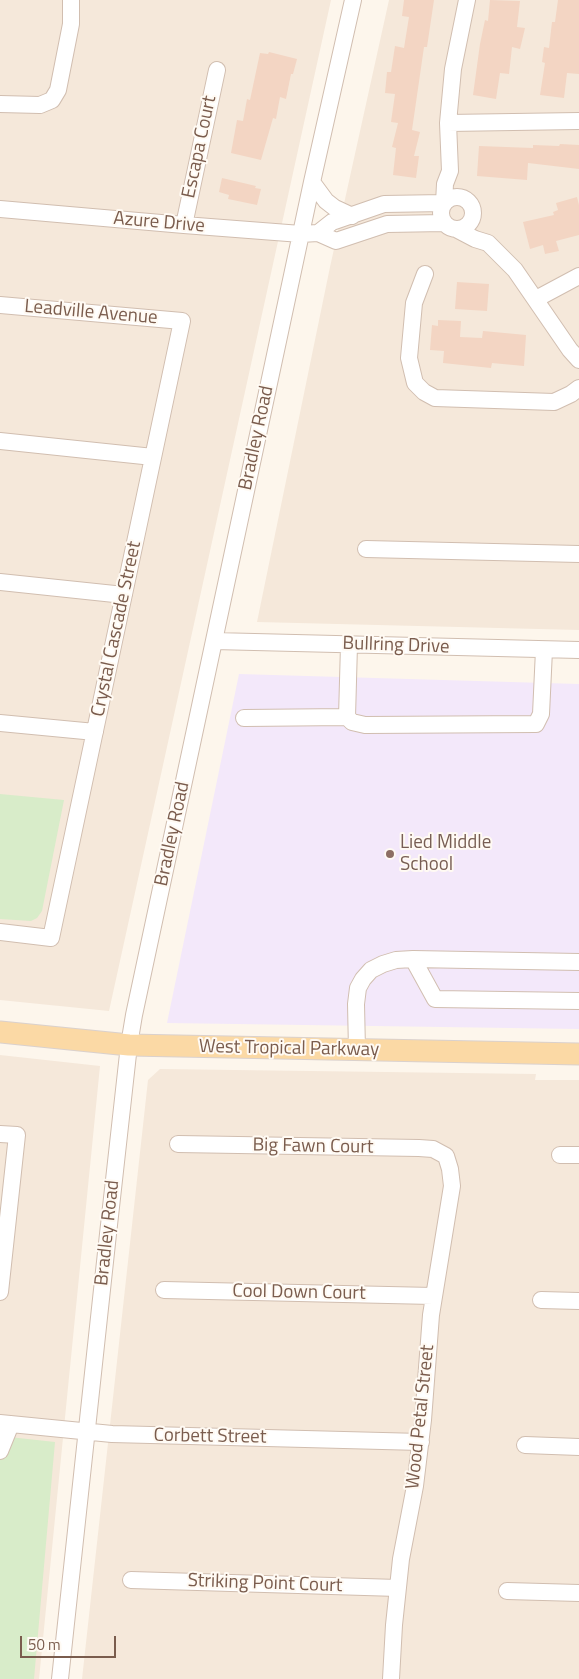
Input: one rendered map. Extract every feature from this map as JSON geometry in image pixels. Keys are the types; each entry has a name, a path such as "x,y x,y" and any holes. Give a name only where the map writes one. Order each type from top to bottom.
{"main road":[{"name":"West Tropical Parkway","path":"0,1032 129,1045 579,1054"}],"street":[{"path":"0,104 40,105 52,100 58,90 70,34 71,0"},
{"name":"Bradley Road","path":"60,1679 129,1045 312,182 353,0"},
{"path":"468,0 453,69 448,123 450,172 444,184 444,203 440,214 450,226 475,239 488,243 514,270 579,360"},
{"name":"Escapa Court","path":"184,225 216,70"},
{"path":"448,123 579,121"},
{"path":"450,172 459,181 461,197"},
{"path":"312,182 326,201 335,208 352,216"},
{"path":"444,203 452,198 461,197 469,202 485,231 488,243"},
{"name":"Azure Drive","path":"318,233 332,222 384,204 444,203"},
{"path":"384,204 386,224"},
{"name":"Azure Drive","path":"0,209 301,234 318,233 336,241 386,224 450,226"},
{"path":"450,226 465,227 471,220 473,211"},
{"path":"425,274 414,303 409,358 415,383 424,392 435,398 554,402 579,388"},
{"path":"536,298 579,276"},
{"name":"Leadville Avenue","path":"0,305 182,321"},
{"name":"Crystal Cascade Street","path":"0,932 52,938 182,321"},
{"path":"0,441 153,457"},
{"path":"366,549 579,554"},
{"path":"0,582 124,595"},
{"name":"Bullring Drive","path":"214,641 579,650"},
{"path":"347,717 349,645"},
{"path":"244,718 347,717 352,722 365,725 536,724 541,714 544,650"},
{"path":"0,723 95,732"},
{"path":"357,1050 356,1004 358,988 371,970 383,964 396,960 412,959 579,962"},
{"path":"412,959 435,999 579,1001"},
{"path":"0,1134 17,1135 0,1292"},
{"name":"Big Fawn Court","path":"178,1144 419,1148 433,1149 446,1156"},
{"path":"560,1155 579,1155"},
{"name":"Wood Petal Street","path":"391,1679 398,1588 421,1442 428,1337 433,1296 452,1186 450,1168 446,1156"},
{"name":"Cool Down Court","path":"164,1290 433,1296"},
{"path":"541,1300 579,1301"},
{"path":"0,1451 5,1423"},
{"name":"Corbett Street","path":"5,1423 112,1434 421,1442"},
{"path":"526,1445 579,1447"},
{"name":"Striking Point Court","path":"131,1580 398,1588"},
{"path":"507,1591 579,1593"}],"shaded area":[{"path":"0,0 331,0 109,1011 0,1000"},
{"path":"389,0 579,0 579,630 257,622 330,267"},
{"name":"Lied Middle School","path":"239,674 579,684 579,1029 167,1023"},
{"path":"0,1055 100,1066 39,1679 0,1679"},
{"path":"160,1069 536,1074 535,1080 579,1080 579,1679 82,1679 148,1080"}],"green space":[{"path":"0,794 64,800 42,911 37,918 31,921 0,919"},
{"path":"0,1436 55,1442 34,1679 0,1679"}],"building":[{"path":"404,0 434,0 427,47 424,47 412,130 420,132 414,156 419,156 416,178 393,175 396,148 392,147 398,123 391,122 395,94 385,93 387,72 391,72 395,46 404,48 409,17 402,16"},
{"path":"490,0 520,1 517,27 525,28 520,49 512,47 509,74 500,73 496,99 473,95 480,44 485,20 488,21"},
{"path":"558,0 579,0 579,74 567,73 564,98 540,95 545,63 542,62 544,47 549,48 552,22 555,22"},
{"path":"269,52 297,59 293,74 291,74 286,99 280,97 276,119 273,118 261,160 231,153 237,120 243,121 247,99 250,100 260,53 268,54"},
{"path":"560,144 579,145 579,169 528,163 527,180 477,176 479,146 533,148 533,145 559,146"},
{"path":"222,178 256,186 255,188 261,189 257,205 228,199 229,195 219,192"},
{"path":"577,197 579,205 579,235 556,241 559,251 545,254 543,245 530,249 523,222 554,215 553,212 558,210 556,203"},
{"path":"457,282 489,284 487,311 455,309"},
{"path":"438,320 461,321 460,337 482,338 483,331 526,335 524,366 492,363 491,368 443,363 444,351 430,350 432,325 438,326"}],"place":[{"name":"Lied Middle School","path":"390,854"}]}
